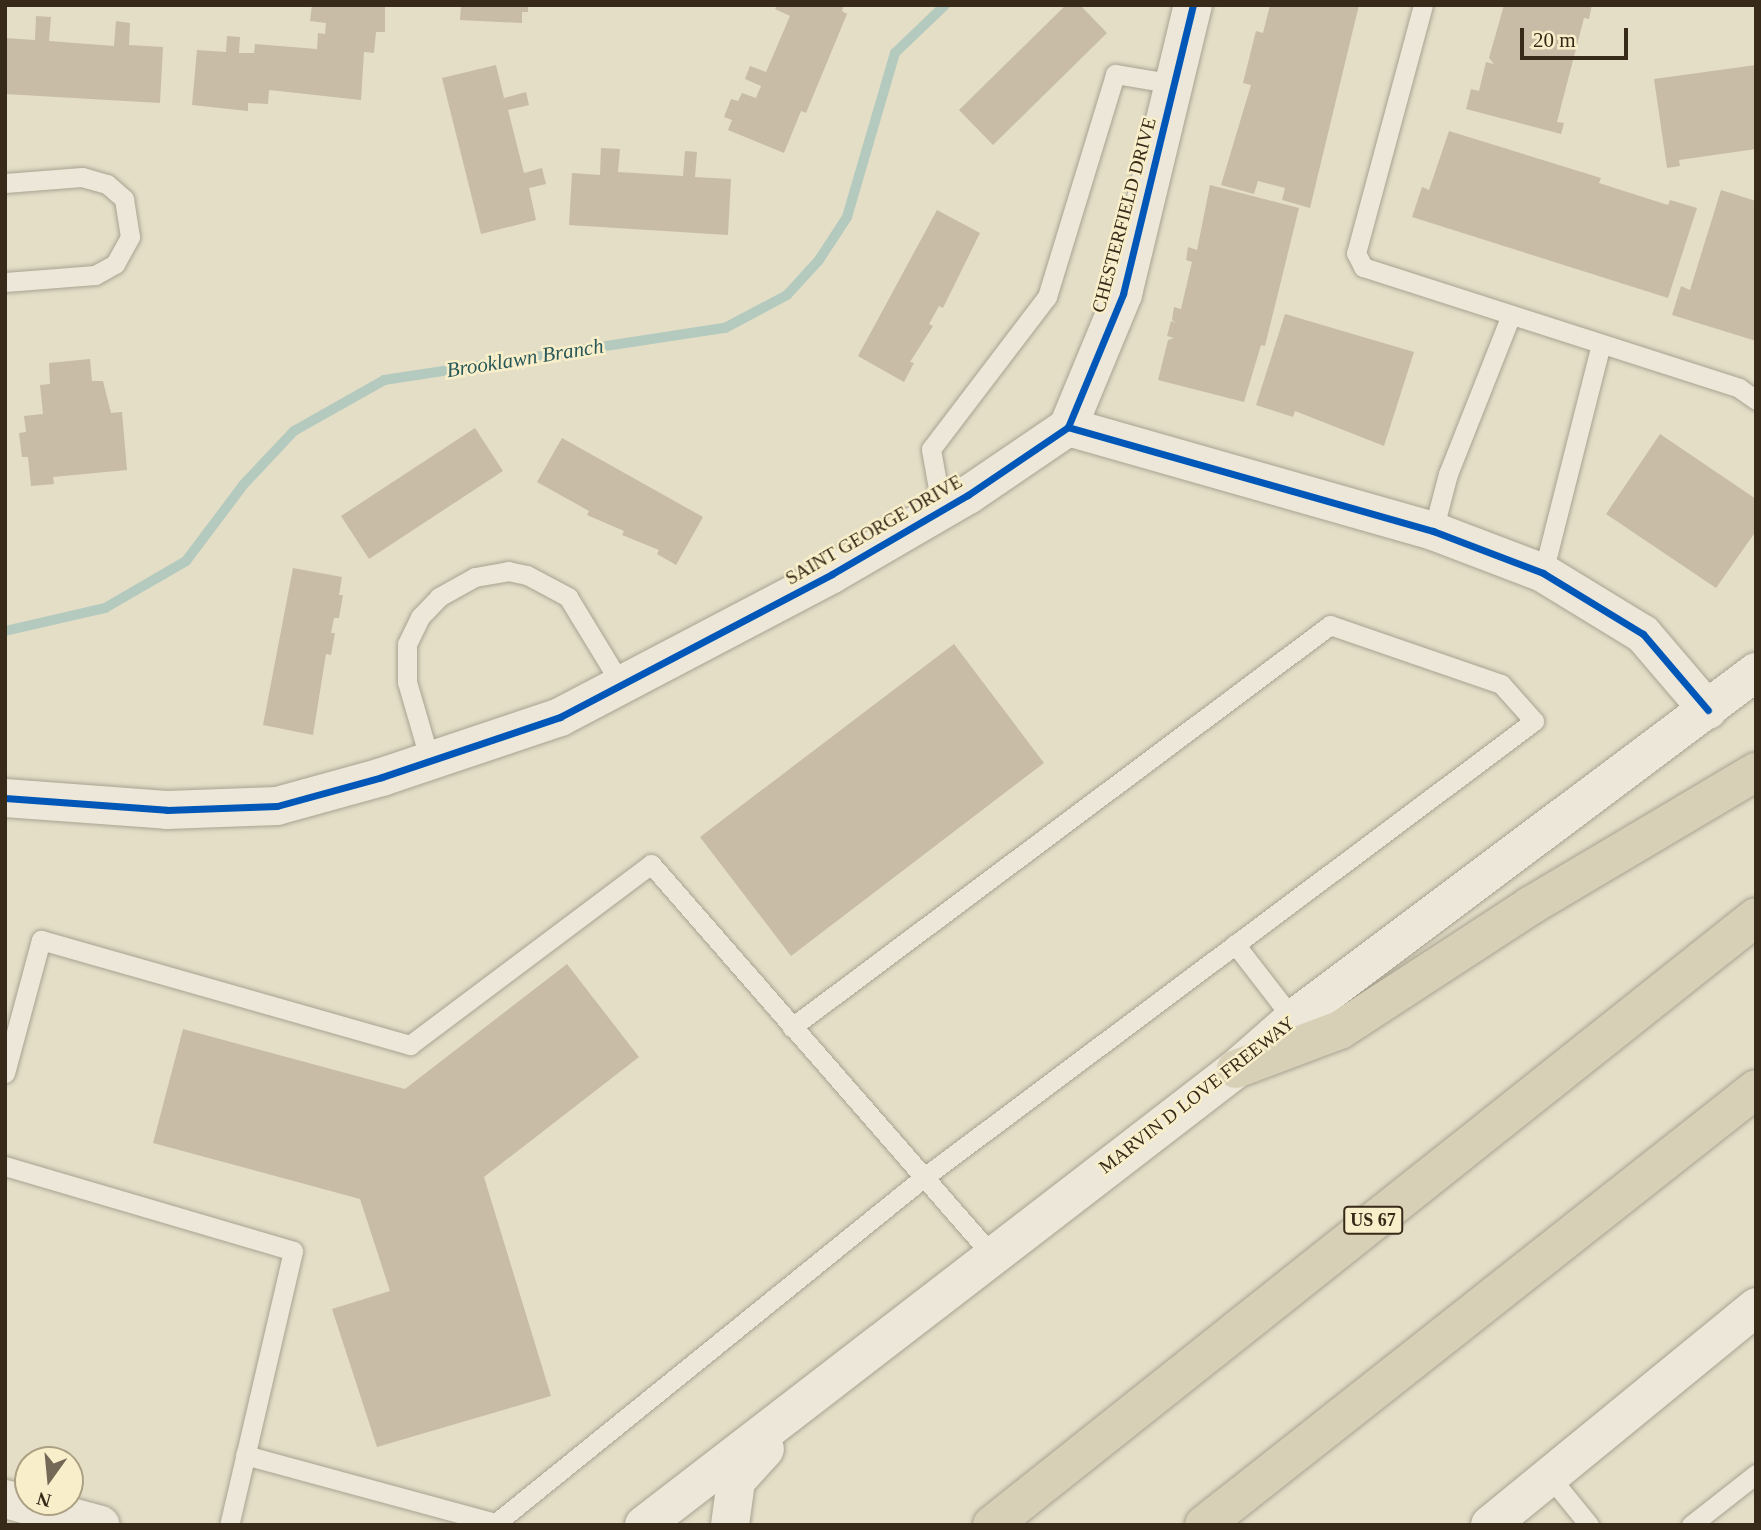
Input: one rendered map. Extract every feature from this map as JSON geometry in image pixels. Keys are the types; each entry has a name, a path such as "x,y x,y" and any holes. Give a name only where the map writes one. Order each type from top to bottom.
{"highway":[{"path":"1236,1069 1340,1030 1530,906 1756,772"},
{"name":"US 67","path":"992,1525 1756,917"},
{"path":"1204,1525 1756,1089"}],"street":[{"name":"CHESTERFIELD DRIVE","path":"1068,427 1123,294 1193,5"},
{"name":"SAINT GEORGE DRIVE","path":"5,798 167,810 277,806 430,761 560,717 942,511 1068,427"},
{"path":"1068,427 1433,531 1543,573 1643,634 1708,710"},
{"name":"MARVIN D LOVE FREEWAY","path":"645,1525 1236,1069 1293,1019 1756,672"},
{"path":"1490,1525 1756,1307"},
{"path":"730,1525 736,1481 816,1393"},
{"path":"5,1499 101,1525"}],"lane":[{"path":"1423,5 1356,253 1363,267 1739,388 1756,400"},
{"path":"942,511 931,449 1047,297 1115,74 1174,84"},
{"path":"5,183 82,177 107,184 124,199 130,237 115,264 95,275 5,282"},
{"path":"1433,531 1448,474 1511,315"},
{"path":"1543,573 1601,344"},
{"path":"430,761 407,682 407,644 420,617 439,597 475,578 508,571 527,575 568,597 621,684"},
{"path":"245,1455 496,1523 923,1178 1534,721 1501,684 1330,625 792,1027"},
{"path":"5,1073 41,940 410,1045 651,864 992,1255"},
{"path":"1235,944 1293,1019"},
{"path":"5,1166 293,1251 229,1525"},
{"path":"1690,1525 1756,1474"},
{"path":"1550,1477 1589,1525"}],"building":[{"path":"312,5 385,5 385,32 376,32 374,53 364,52 361,100 269,90 268,104 248,103 248,111 192,105 197,50 226,52 227,36 240,37 239,53 254,53 255,44 317,49 318,33 325,34 326,23 310,21"},
{"path":"461,5 528,5 528,12 522,12 522,23 460,20"},
{"path":"777,5 844,5 842,11 847,14 806,113 801,111 784,153 728,130 732,120 724,117 731,99 738,101 742,93 756,98 761,86 745,79 750,66 766,72 790,16 775,9"},
{"path":"1066,5 1080,5 1107,33 993,145 959,110"},
{"path":"1270,5 1359,5 1310,208 1282,200 1285,188 1258,181 1254,194 1221,185 1251,85 1243,83 1256,31 1263,33"},
{"path":"1504,5 1592,5 1589,19 1584,18 1557,122 1564,123 1561,134 1466,109 1471,89 1479,91 1486,62 1494,64 1489,58"},
{"path":"36,16 51,17 49,41 114,46 116,21 130,23 129,45 163,47 160,103 5,94 5,38 35,40"},
{"path":"496,65 504,98 526,92 529,105 508,110 524,173 542,168 546,184 529,188 536,220 481,234 442,78"},
{"path":"1756,65 1756,149 1679,160 1680,166 1667,168 1654,79"},
{"path":"1449,131 1601,178 1599,183 1668,205 1670,200 1697,208 1668,298 1412,217 1422,187 1429,190"},
{"path":"601,148 620,149 618,172 683,176 685,151 697,152 695,177 731,179 728,235 569,225 572,173 600,175"},
{"path":"1210,185 1299,208 1265,346 1261,345 1244,402 1158,380 1168,340 1174,338 1167,336 1171,321 1176,323 1172,320 1174,307 1181,309 1192,262 1186,260 1188,247 1197,250"},
{"path":"1721,190 1756,201 1756,341 1672,315 1681,286 1690,290"},
{"path":"937,210 980,233 943,308 939,306 929,324 933,326 910,362 914,363 904,382 858,356"},
{"path":"1285,314 1414,352 1384,446 1295,411 1293,417 1256,405"},
{"path":"90,359 92,381 103,381 111,413 122,412 127,470 53,477 54,484 31,486 28,457 22,457 19,433 26,432 24,416 43,414 40,385 50,384 49,363"},
{"path":"475,428 503,471 369,559 341,516"},
{"path":"1660,434 1756,499 1756,531 1716,588 1606,514"},
{"path":"562,438 703,517 676,565 657,554 659,550 622,535 624,531 587,515 589,511 537,482"},
{"path":"293,568 342,577 339,595 343,595 339,618 334,618 331,633 335,633 331,655 326,654 313,735 263,725"},
{"path":"954,644 1044,763 791,956 700,837"},
{"path":"567,964 639,1057 484,1177 551,1396 377,1447 332,1309 390,1291 360,1199 153,1143 183,1029 405,1089"}],"waterway":[{"name":"Brooklawn Branch","path":"5,631 105,608 186,561 244,484 294,431 384,380 725,328 787,295 819,260 847,217 895,53 945,5"}],"cycle path":[{"path":"1068,427 1123,294 1193,5"},
{"path":"1068,427 1433,531 1543,573 1643,634 1708,710"},
{"path":"5,798 167,810 277,806 382,777 560,717 832,574 968,495 1068,427"}]}
